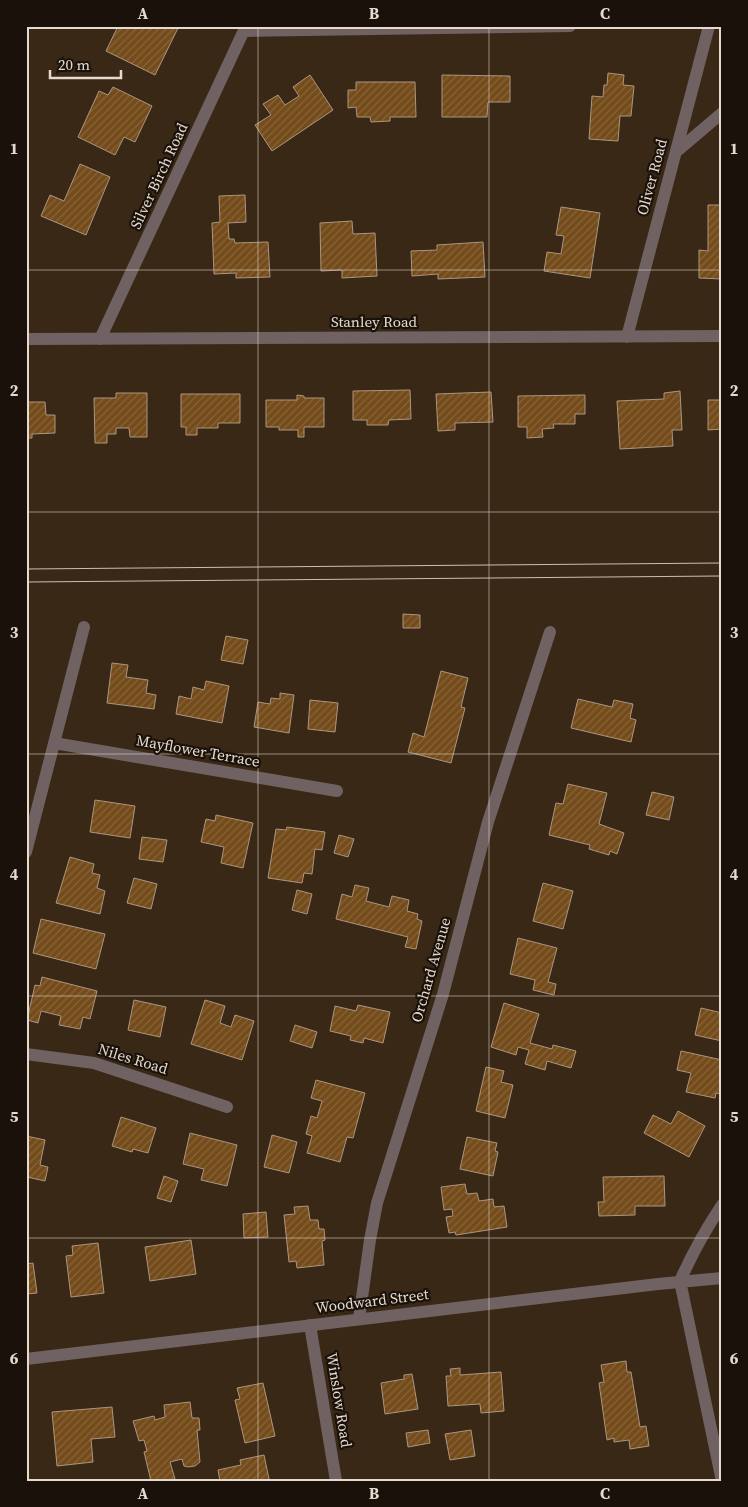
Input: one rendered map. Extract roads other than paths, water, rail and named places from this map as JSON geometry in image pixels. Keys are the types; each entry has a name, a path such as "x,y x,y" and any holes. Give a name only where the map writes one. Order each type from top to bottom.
{"street":[{"path":"245,29 570,26"},
{"name":"Oliver Road","path":"627,337 709,26"},
{"name":"Silver Birch Road","path":"100,339 245,29"},
{"path":"676,152 722,113"},
{"name":"Stanley Road","path":"26,339 722,336"},
{"path":"26,852 84,627"},
{"name":"Orchard Avenue","path":"359,1319 377,1202 443,994 488,822 550,632"},
{"name":"Mayflower Terrace","path":"54,743 336,791"},
{"name":"Niles Road","path":"26,1054 94,1063 227,1107"},
{"path":"722,1205 694,1250 680,1281 722,1481"},
{"name":"Woodward Street","path":"26,1359 680,1281 722,1278"},
{"name":"Winslow Road","path":"310,1325 336,1481"}],"tram line":[{"path":"26,569 722,563"},
{"path":"26,582 722,576"}]}
